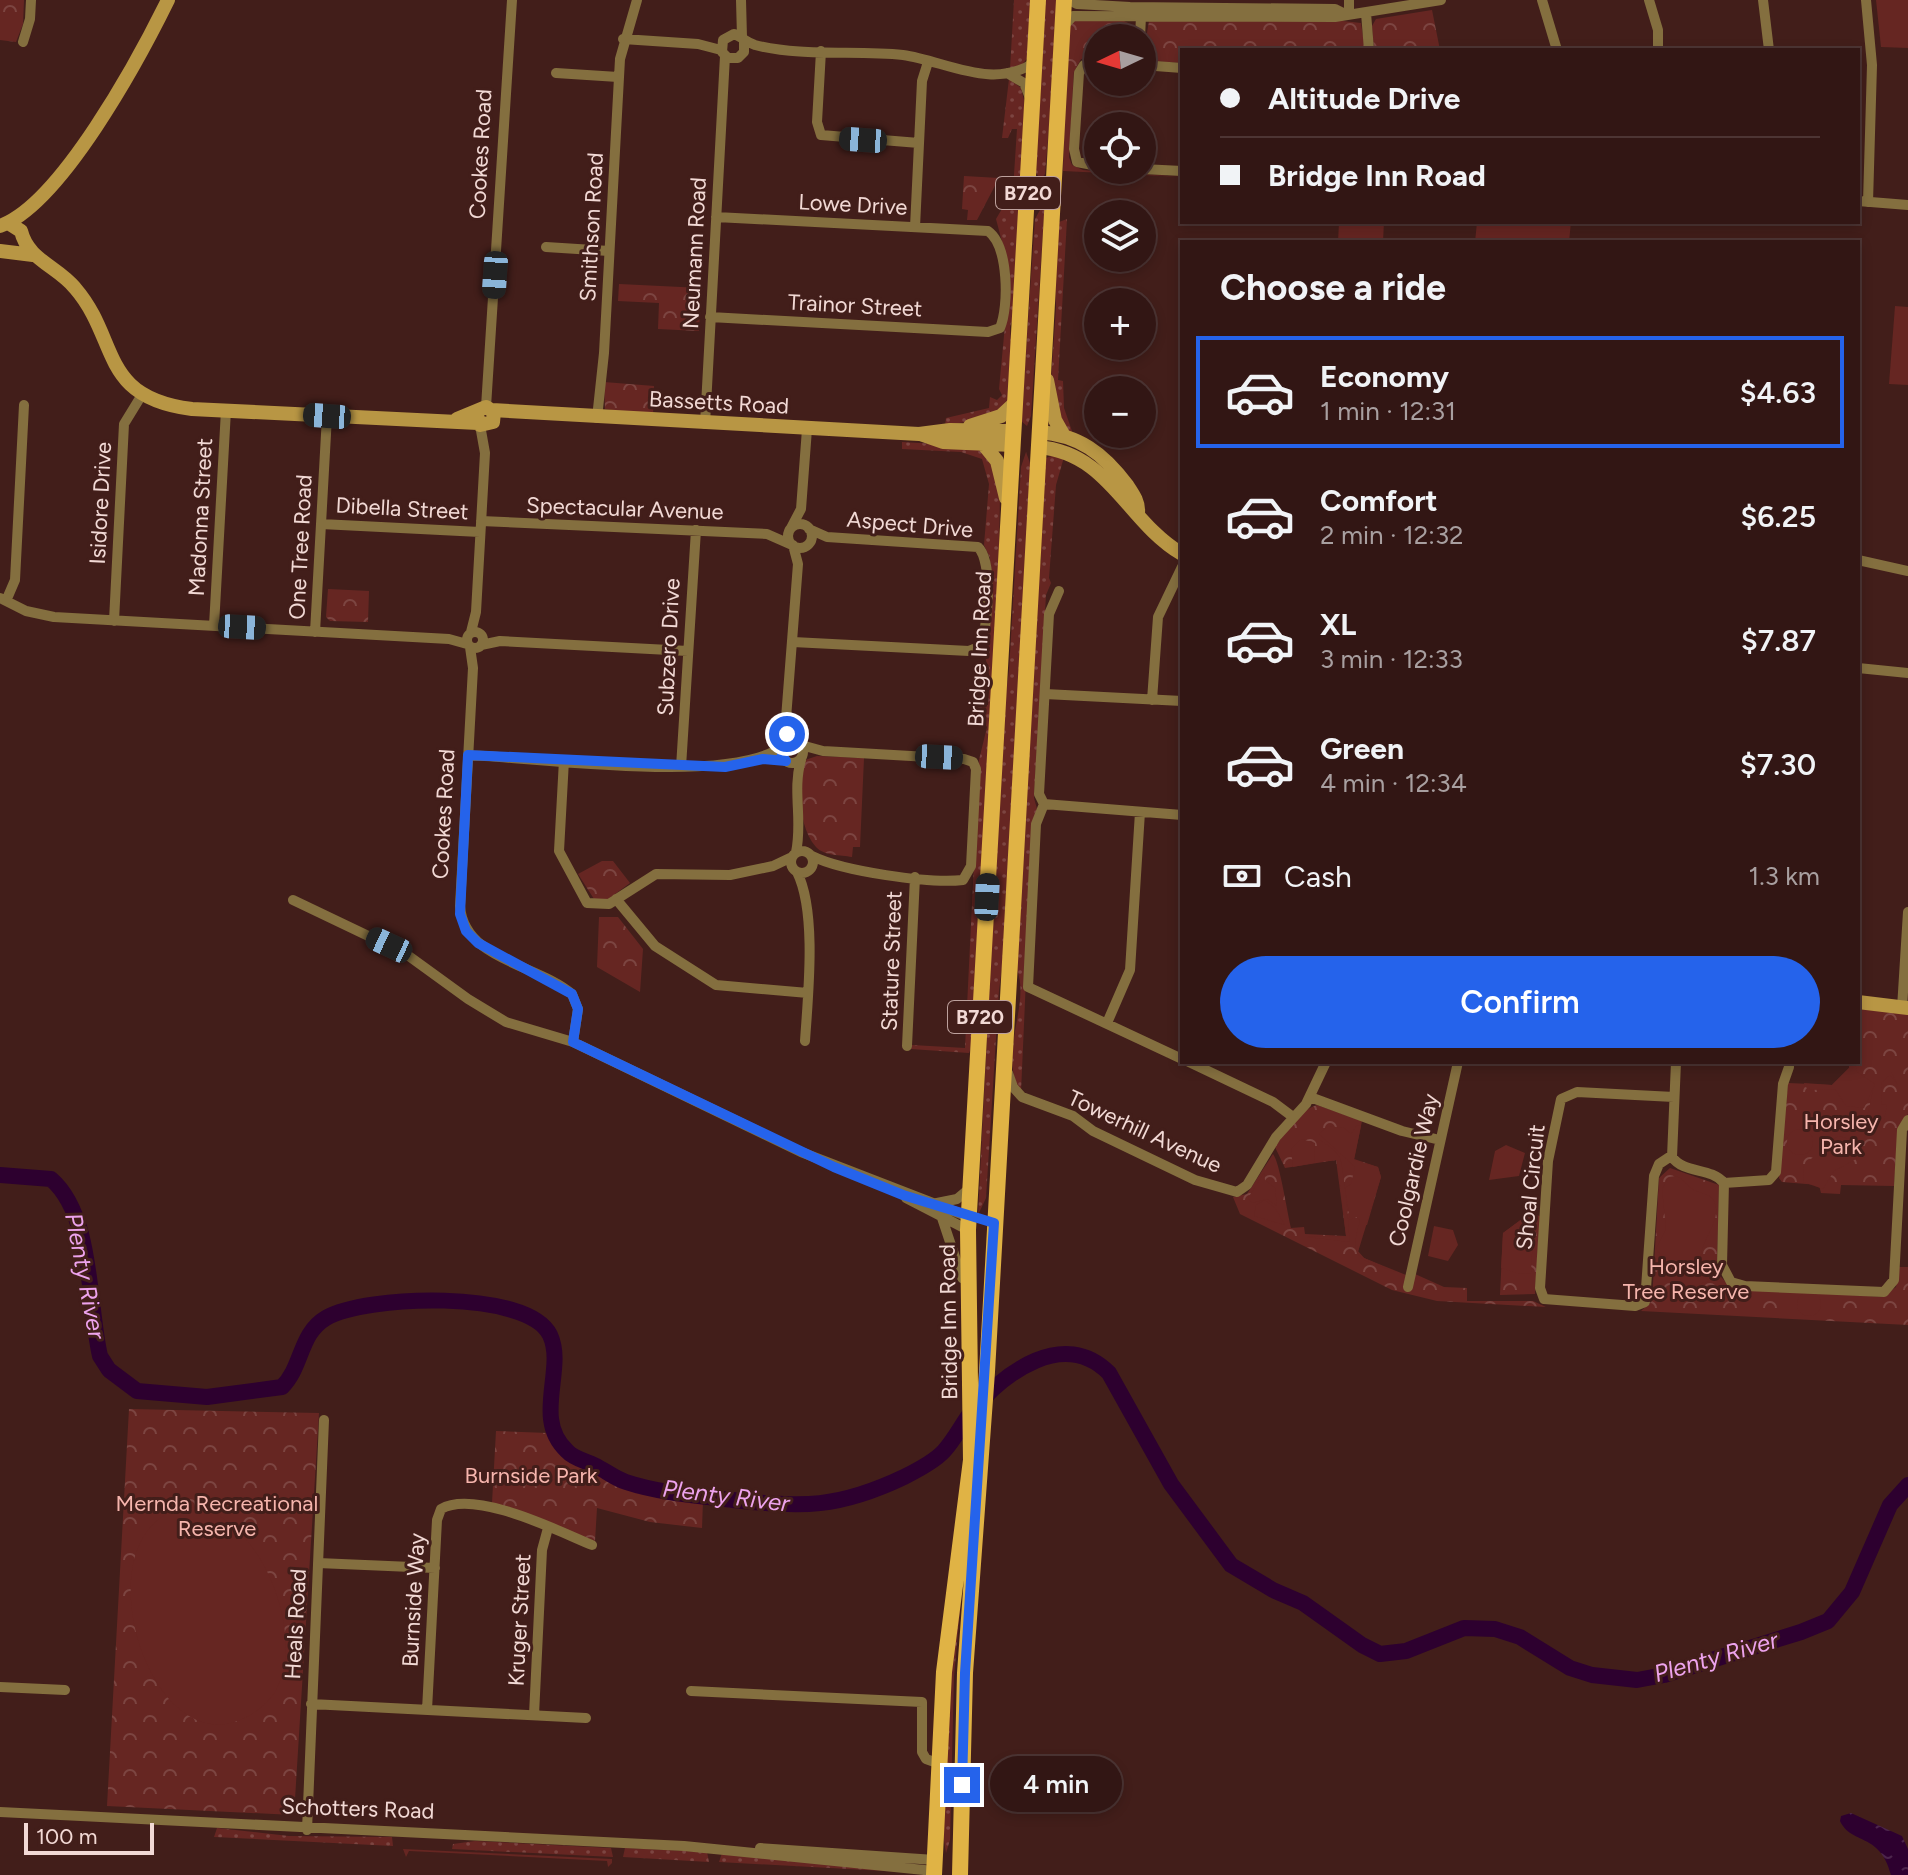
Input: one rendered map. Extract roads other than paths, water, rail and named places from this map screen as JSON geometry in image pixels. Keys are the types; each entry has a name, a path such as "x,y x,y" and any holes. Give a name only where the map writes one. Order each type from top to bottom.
{"main road":[{"name":"Bridge Inn Road","path":"934,1869 944,1672 971,1460 972,1347 968,1224 1038,0"},
{"name":"Bridge Inn Road","path":"960,1870 965,1673 987,1368 1038,439 1066,0"},
{"path":"1028,191 1053,192"},
{"name":"Bassetts Road","path":"1013,438 1038,439"},
{"path":"968,1224 994,1231"},
{"name":"Schotters Road","path":"934,1869 960,1870"}],"street":[{"path":"23,42 30,19 31,0"},
{"path":"33,255 6,252 13,231 122,87 168,0"},
{"name":"Cookes Road","path":"512,0 485,418 460,906 462,923 478,943 572,994 578,1009 573,1042"},
{"name":"Smithson Road","path":"597,418 618,77 623,39 637,0"},
{"path":"1066,0 1098,6 1349,14 1441,0"},
{"path":"1349,14 1350,0"},
{"path":"1542,0 1556,48"},
{"path":"1649,0 1658,30 1658,48"},
{"path":"1763,0 1769,48"},
{"path":"1866,0 1872,65 1863,202 1908,205"},
{"path":"731,55 727,36 741,4"},
{"path":"731,55 743,39 741,4"},
{"path":"1063,29 1073,16 1141,16 1175,8"},
{"path":"1366,13 1369,48"},
{"path":"1141,16 1141,24"},
{"path":"698,44 727,36 770,48"},
{"path":"623,39 698,44 731,55 770,48 902,55 963,72 1005,73 1035,62"},
{"path":"821,51 817,122 821,135 919,143"},
{"name":"Neumann Road","path":"705,424 724,84 731,55"},
{"path":"915,227 922,81 928,62"},
{"path":"1084,65 1079,73 1074,149 1077,162 1084,163"},
{"path":"1156,66 1180,68"},
{"path":"556,73 618,77"},
{"path":"1005,73 1024,83 1032,110"},
{"path":"1156,170 1180,171"},
{"name":"Lowe Drive","path":"716,217 988,231 996,239 1004,270 1003,322 998,330"},
{"name":"Bassetts Road","path":"13,231 33,255 75,288 90,310 112,360 143,393 181,407 449,421 516,413 919,434 950,430 1013,438"},
{"path":"546,247 609,251"},
{"name":"Trainor Street","path":"710,317 998,330"},
{"path":"1044,356 1053,414 1064,436"},
{"name":"Isidore Drive","path":"114,621 124,424 143,393"},
{"path":"950,430 1001,416 1015,403"},
{"path":"24,405 15,580 3,599 54,617 688,651"},
{"name":"Madonna Street","path":"214,626 226,410"},
{"name":"One Tree Road","path":"315,632 327,416"},
{"path":"796,786 783,746 789,721 798,564 788,536 801,509 807,429"},
{"name":"Bassetts Road","path":"919,434 943,442 984,445 1013,438"},
{"path":"1038,439 1064,436 1090,446 1107,460 1135,497 1138,513"},
{"path":"1038,439 1089,462 1155,534 1180,553"},
{"path":"984,445 998,463 1009,512"},
{"path":"798,564 812,537 801,509"},
{"name":"Dibella Street","path":"321,524 481,527"},
{"name":"Spectacular Avenue","path":"481,527 767,534 791,529"},
{"path":"791,529 808,528"},
{"name":"Aspect Drive","path":"793,642 976,650 985,632 985,556 978,547 827,537 808,528"},
{"name":"Subzero Drive","path":"681,767 696,530"},
{"name":"Spectacular Avenue","path":"767,534 792,545"},
{"name":"Aspect Drive","path":"807,545 827,537"},
{"path":"792,545 807,545"},
{"path":"1860,560 1908,571"},
{"path":"1152,700 1158,617 1180,571"},
{"path":"1059,591 1049,614 1039,794 1044,804 1036,824 1028,985 1032,991 1180,1058"},
{"path":"1860,668 1908,673"},
{"path":"1045,694 1180,701"},
{"path":"789,721 800,751 796,786 808,993 805,1041"},
{"path":"564,760 561,857 583,899 600,906 656,874 723,876 802,862 959,881 969,875 977,775 969,760 800,751 783,746 763,759"},
{"path":"468,755 725,767 763,759 787,762 800,751"},
{"path":"1044,804 1180,815"},
{"path":"1107,1023 1130,970 1140,812"},
{"name":"Stature Street","path":"907,1046 915,877"},
{"path":"616,899 655,946 716,985 808,993"},
{"path":"293,900 406,954 506,1022 573,1042 801,1152 903,1195 931,1203 968,1224"},
{"path":"1860,1002 1905,1008 1908,912"},
{"path":"1004,1048 1010,1083 1022,1097"},
{"name":"Towerhill Avenue","path":"1022,1097 1073,1116 1093,1131 1195,1180 1234,1192 1247,1185 1276,1137 1310,1097 1325,1064"},
{"name":"Coolgardie Way","path":"1408,1287 1458,1064"},
{"path":"1676,1064 1672,1158 1719,1177 1724,1183 1722,1265 1731,1282 1745,1286 1884,1292 1894,1280 1902,1130 1908,1120"},
{"path":"1207,1066 1278,1105 1293,1117"},
{"path":"1724,1183 1772,1178 1778,1167 1783,1084 1789,1067"},
{"name":"Shoal Circuit","path":"1672,1158 1658,1169 1654,1181 1645,1302 1630,1306 1551,1302 1542,1297 1548,1161 1561,1099 1577,1092 1674,1097"},
{"path":"1001,1109 1013,1098 1022,1097"},
{"path":"1310,1097 1402,1131 1440,1140"},
{"path":"931,1203 955,1200 970,1188"},
{"path":"903,1195 942,1218 968,1224"},
{"path":"942,1218 960,1268 972,1347"},
{"name":"Heals Road","path":"307,1830 324,1420"},
{"name":"Burnside Way","path":"427,1710 437,1517 447,1505 494,1507 592,1545"},
{"name":"Kruger Street","path":"534,1715 542,1550 548,1528"},
{"path":"318,1563 435,1568"},
{"path":"0,1687 65,1690"},
{"path":"691,1691 922,1702 922,1752 926,1759 940,1764"},
{"path":"311,1704 586,1718"},
{"name":"Schotters Road","path":"0,1812 307,1830 798,1850 934,1869"}],"water":[{"path":"1851,1813 1902,1836 1908,1849 1908,1875 1891,1875 1880,1852 1845,1828 1840,1821 1841,1816"}],"waterway":[{"name":"Plenty River","path":"0,1175 51,1179 65,1195 82,1237 100,1356 109,1370 137,1391 207,1397 282,1387 294,1370 311,1333 326,1318 374,1304 408,1301 480,1303 536,1320 550,1335 554,1348 552,1424 557,1438 567,1451 622,1480 665,1491 780,1504 820,1503 860,1495 904,1477 936,1458 972,1411 1018,1370 1036,1360 1055,1355 1073,1354 1092,1360 1109,1373 1171,1484 1231,1565 1273,1590 1303,1603 1362,1645 1380,1654 1406,1651 1464,1628 1495,1629 1520,1637 1570,1668 1592,1675 1637,1680 1664,1675 1801,1632 1828,1621 1852,1592 1890,1505 1908,1485"}],"park label":[{"name":"Horsley Park","path":"1841,1134"},
{"name":"Horsley Tree Reserve","path":"1686,1278"},
{"name":"Burnside Park","path":"531,1475"},
{"name":"Mernda Recreational Reserve","path":"217,1516"}]}
